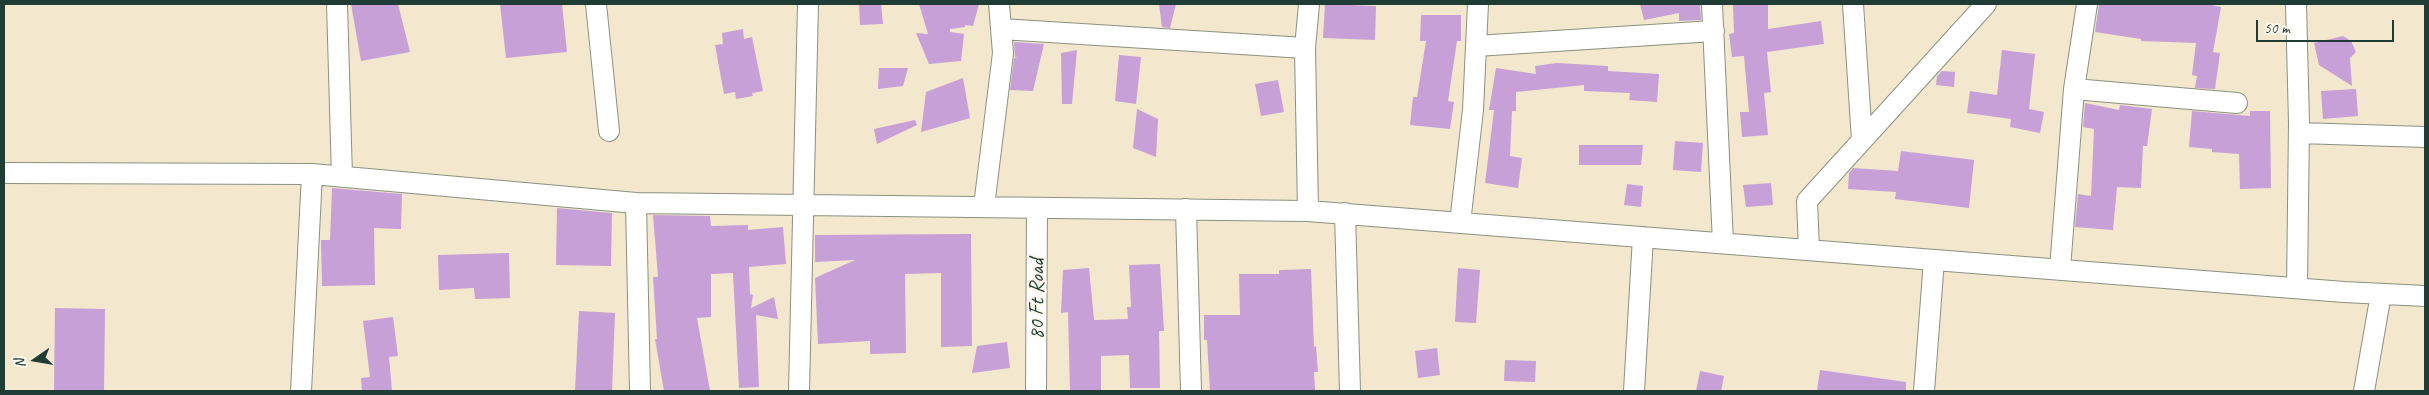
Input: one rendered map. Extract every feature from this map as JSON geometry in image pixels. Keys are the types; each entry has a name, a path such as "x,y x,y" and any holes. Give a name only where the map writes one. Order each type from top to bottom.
{"street":[{"path":"336,4 342,177"},
{"path":"596,4 609,131"},
{"path":"799,391 805,205 808,4"},
{"path":"984,206 1003,53 999,4"},
{"path":"1308,211 1305,48 1309,4"},
{"path":"1460,223 1473,110 1478,4"},
{"path":"1712,4 1723,243"},
{"path":"1853,4 1862,140"},
{"path":"1808,250 1807,201 1986,4"},
{"path":"2060,270 2074,89 2087,4"},
{"path":"2296,4 2299,133 2297,288"},
{"path":"1001,29 1305,48"},
{"path":"1476,46 1714,31"},
{"path":"2074,89 2236,103"},
{"path":"2299,133 2425,138"},
{"path":"4,173 312,174 636,203 1186,208 1308,211 2060,270 2425,296"},
{"path":"301,391 312,174"},
{"path":"636,203 640,391"},
{"name":"80 Ft Road","path":"1036,391 1038,208"},
{"path":"1186,208 1191,391"},
{"path":"1345,213 1350,391"},
{"path":"1634,391 1643,237"},
{"path":"1924,391 1934,260"},
{"path":"2364,391 2381,294"}],"building":[{"path":"351,4 398,4 410,52 361,61"},
{"path":"500,4 562,4 567,52 506,58"},
{"path":"859,4 881,4 883,24 860,25"},
{"path":"919,4 979,4 973,26 965,25 965,27 950,29 950,32 964,34 961,61 929,64 916,33 928,34"},
{"path":"1159,4 1176,4 1170,28 1162,27"},
{"path":"1325,4 1376,6 1375,40 1323,38"},
{"path":"1640,4 1700,4 1701,20 1679,21 1679,13 1644,20"},
{"path":"1733,4 1768,4 1768,29 1821,21 1824,44 1767,52 1771,92 1764,93 1768,135 1742,137 1740,112 1749,112 1744,56 1732,57 1729,34 1734,33"},
{"path":"2099,4 2206,4 2221,7 2213,52 2220,53 2215,89 2195,88 2197,76 2192,75 2196,43 2141,41 2141,39 2095,32"},
{"path":"1421,15 1461,15 1461,41 1457,41 1448,101 1454,102 1450,129 1410,125 1413,97 1417,97 1426,41 1420,41"},
{"path":"743,29 744,39 752,37 763,91 752,93 753,96 736,99 735,92 724,94 715,45 723,44 722,33"},
{"path":"2343,36 2351,41 2356,52 2350,58 2352,86 2319,65 2314,43"},
{"path":"1014,42 1044,44 1033,91 1010,90 1014,58 1018,57 1015,57"},
{"path":"1077,50 1072,104 1062,104 1061,53"},
{"path":"2002,50 2035,54 2029,109 2044,112 2040,133 2010,127 2011,119 1967,113 1970,91 1997,95"},
{"path":"1119,55 1141,57 1136,104 1115,101"},
{"path":"1557,63 1608,66 1608,71 1659,74 1657,102 1629,100 1630,93 1584,91 1584,85 1516,92 1516,111 1512,111 1510,156 1522,158 1518,188 1485,183 1494,110 1489,110 1496,68 1536,74 1535,66"},
{"path":"879,68 908,68 903,86 878,89"},
{"path":"1942,71 1955,72 1954,87 1936,85 1937,76"},
{"path":"963,78 970,118 921,132 926,92"},
{"path":"1278,80 1284,112 1261,116 1255,84"},
{"path":"2356,89 2358,116 2323,119 2321,91"},
{"path":"2085,103 2119,110 2120,105 2152,109 2147,146 2143,146 2141,188 2117,187 2113,230 2075,227 2078,194 2091,196 2094,129 2083,127"},
{"path":"1137,109 1158,119 1156,157 1133,148"},
{"path":"2192,111 2250,116 2250,111 2270,111 2271,188 2240,189 2239,154 2212,152 2212,149 2189,147"},
{"path":"915,120 917,125 877,144 874,129"},
{"path":"1675,141 1703,143 1701,172 1673,170"},
{"path":"1579,145 1643,145 1641,165 1579,165"},
{"path":"1901,151 1974,160 1969,208 1895,199 1896,192 1848,189 1849,173 1853,168 1898,171"},
{"path":"1771,183 1773,205 1746,207 1743,185"},
{"path":"1627,184 1643,186 1641,207 1624,205"},
{"path":"332,188 402,194 401,229 374,228 375,285 322,286 321,240 330,240"},
{"path":"557,208 612,213 611,266 556,265"},
{"path":"653,215 710,216 711,226 748,225 748,230 783,227 786,264 749,267 750,294 753,295 751,308 774,297 778,319 756,315 759,387 739,388 733,273 711,274 711,317 697,318 710,391 664,391 655,339 657,339 653,277 658,277"},
{"path":"971,234 972,346 941,347 941,273 905,274 906,353 870,354 870,341 818,344 815,278 855,260 815,262 815,235"},
{"path":"509,253 510,298 475,299 474,288 439,290 438,255"},
{"path":"1160,264 1164,331 1159,331 1160,388 1130,388 1129,355 1101,356 1101,391 1070,391 1068,312 1061,313 1063,270 1089,268 1094,320 1128,319 1127,307 1131,307 1129,265"},
{"path":"1458,268 1480,270 1476,323 1455,322"},
{"path":"1311,269 1314,347 1316,346 1318,372 1314,372 1315,391 1210,391 1207,340 1204,340 1204,315 1240,315 1239,274 1279,274 1279,270"},
{"path":"55,308 105,309 104,391 54,391"},
{"path":"579,311 615,313 612,391 575,391"},
{"path":"393,317 398,356 389,357 392,391 362,391 361,378 370,377 363,321"},
{"path":"1007,342 1010,368 972,373 977,346"},
{"path":"1437,348 1440,375 1418,378 1415,351"},
{"path":"1505,360 1536,361 1535,382 1504,381"},
{"path":"1820,370 1906,382 1906,391 1817,391"},
{"path":"1700,371 1724,376 1721,391 1696,391"}]}
